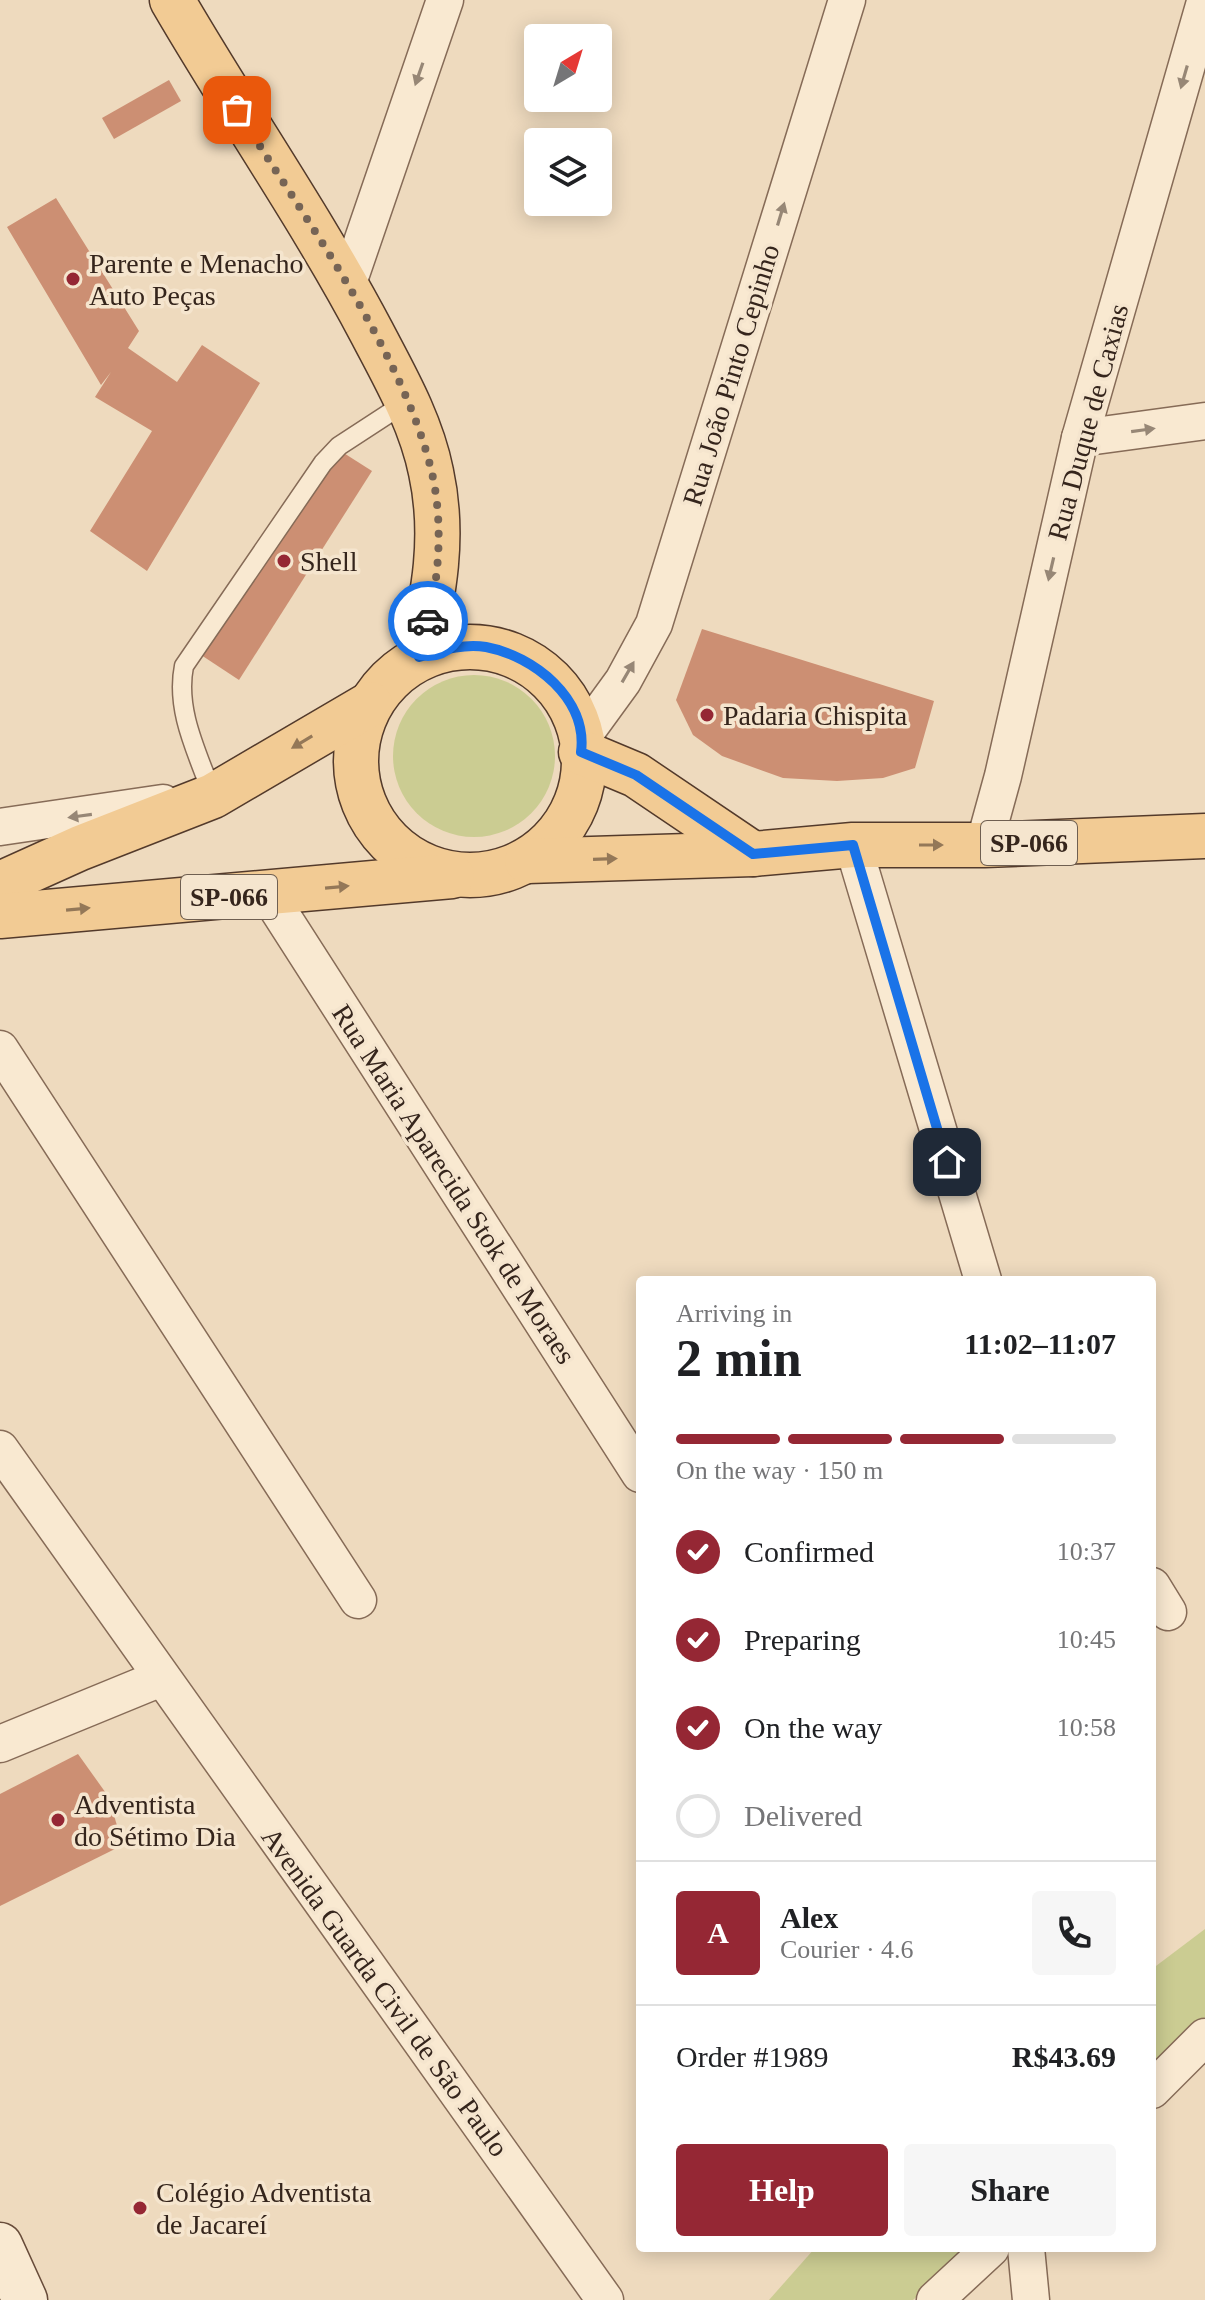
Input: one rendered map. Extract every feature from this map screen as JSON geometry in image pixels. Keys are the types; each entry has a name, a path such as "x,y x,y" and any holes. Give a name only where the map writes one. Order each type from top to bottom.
{"main road":[{"path":"172,0 347,286 408,401 431,471 439,532 434,594 419,657"},
{"path":"484,646 516,656 541,670 561,691 582,744 583,785 572,816 553,842 527,861 505,871 458,876 414,861 379,832 359,792 355,746 370,704 391,677 419,657 450,647 484,646"},
{"path":"0,884 80,848 213,796 370,704"},
{"path":"582,744 636,775 753,854"},
{"name":"SP-066","path":"527,861 753,854 853,845 984,845 1205,836"},
{"name":"SP-066","path":"0,916 458,876"},
{"path":"0,2245 25,2300"}],"street":[{"path":"347,286 445,0"},
{"name":"Rua João Pinto Cepinho","path":"582,744 623,681 654,624 847,0"},
{"name":"Rua Duque de Caxias","path":"984,845 1003,776 1080,438 1205,2"},
{"path":"1080,438 1205,421"},
{"path":"0,827 213,796"},
{"path":"853,845 982,1276"},
{"name":"Rua Maria Aparecida Stok de Moraes","path":"268,894 636,1468"},
{"path":"0,1049 358,1600"},
{"name":"Avenida Guarda Civil de São Paulo","path":"0,1449 605,2300"},
{"path":"0,1744 161,1678"},
{"path":"1156,2086 1205,2037"},
{"path":"935,2300 987,2252"},
{"path":"1026,2252 1031,2300"}],"lane":[{"path":"213,796 181,706 179,689 184,666 323,463 339,446 408,401"}],"green space":[{"path":"474,675 505,681 531,699 549,725 555,756 549,787 531,813 505,831 474,837 443,831 417,813 399,787 393,756 399,725 417,699 443,681"},
{"path":"1205,1929 1205,2017 1156,2067 1156,1966"},
{"path":"811,2252 966,2252 913,2300 769,2300"}],"building":[{"path":"169,80 181,101 114,139 102,118"},
{"path":"56,198 139,331 128,348 177,382 202,345 260,383 147,571 90,531 152,431 95,397 111,372 101,385 7,227"},
{"name":"Shell","path":"328,443 372,471 239,680 195,651"},
{"path":"702,629 934,701 915,768 883,778 837,781 783,778 722,756 693,735 676,700"},
{"name":"Adventista do Sétimo Dia","path":"78,1754 108,1796 123,1845 0,1906 0,1794"}],"way so far":[{"path":"237,110 347,286 408,401 431,471 439,532 434,594 428,621"}],"place":[{"name":"Parente e Menacho Auto Peças","path":"73,279"},
{"name":"Shell","path":"284,561"},
{"name":"Padaria Chispita","path":"707,715"},
{"name":"Adventista do Sétimo Dia","path":"58,1820"},
{"name":"Colégio Adventista de Jacareí","path":"140,2208"}],"route":[{"path":"428,621 419,657 450,647 484,646 516,656 541,670 561,691 576,715 583,736 581,752 636,775 753,854 853,845 947,1162"}]}
